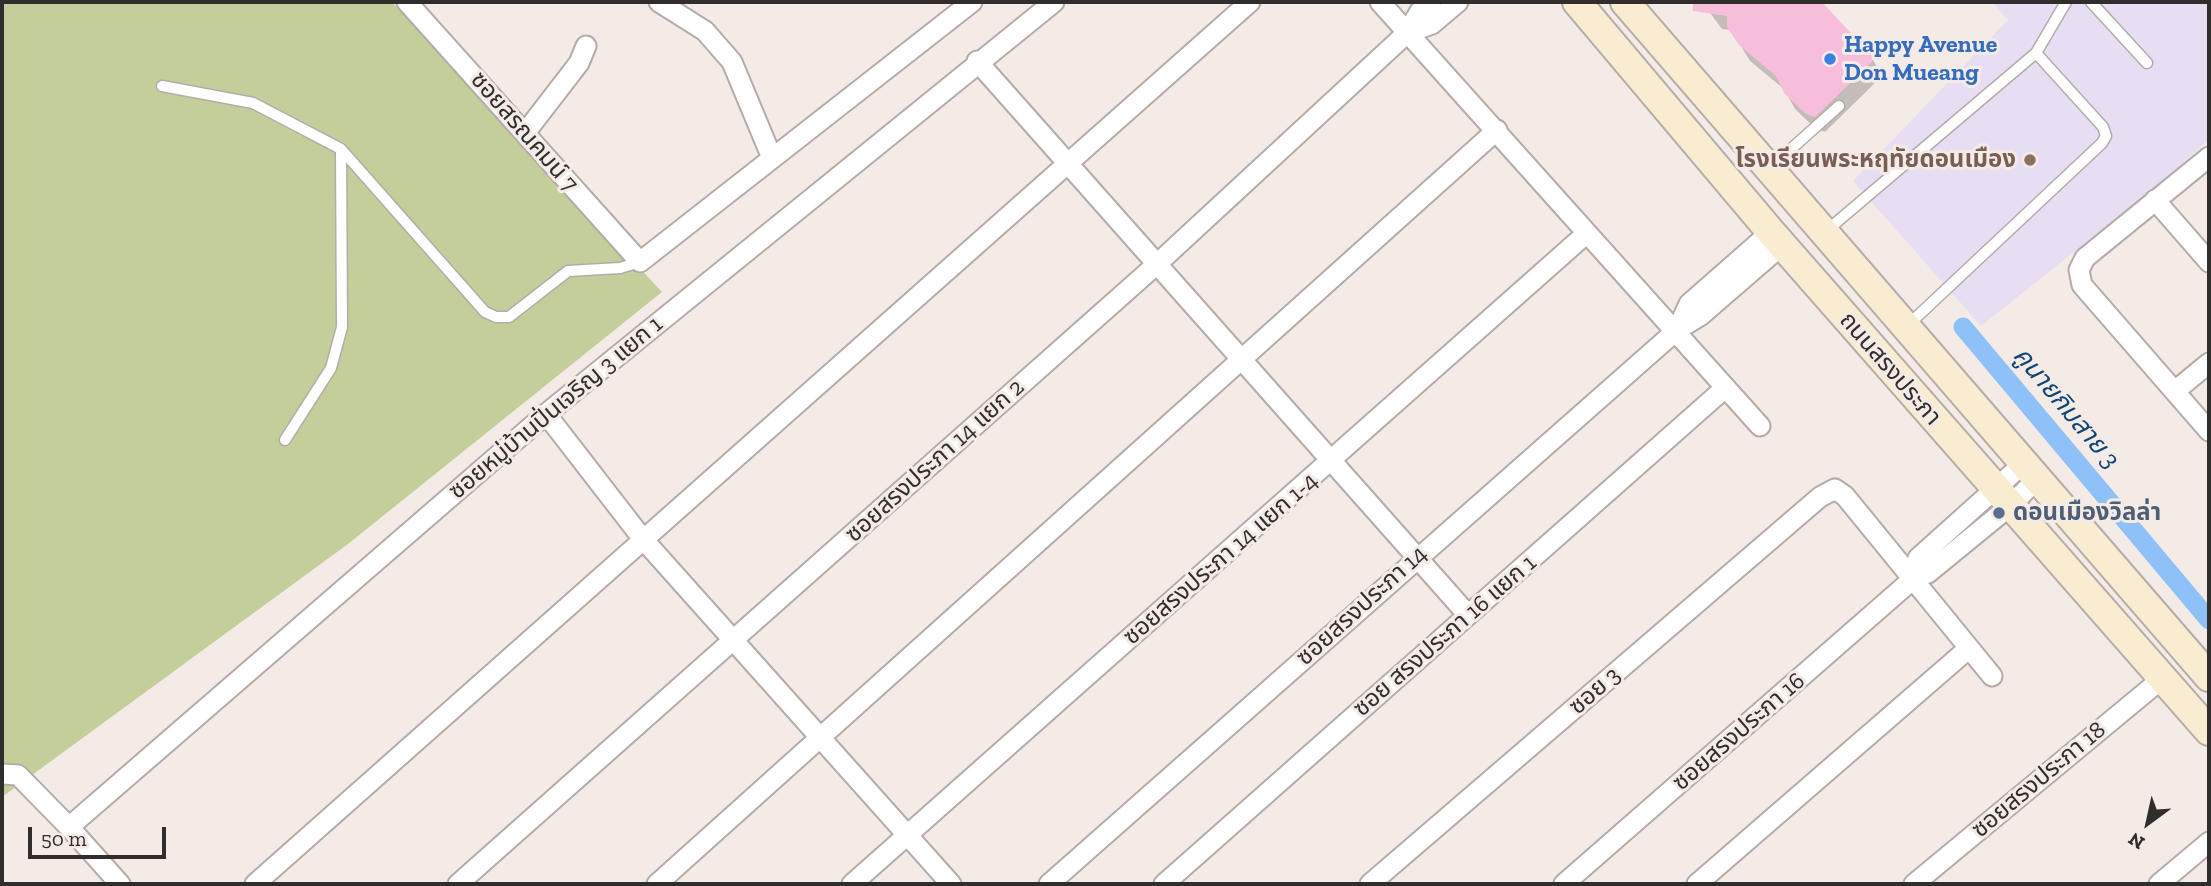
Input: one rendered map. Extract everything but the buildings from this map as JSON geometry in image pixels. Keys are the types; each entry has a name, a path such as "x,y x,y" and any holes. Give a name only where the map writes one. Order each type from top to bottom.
{"main road":[{"name":"ถนนสรงประภา","path":"1577,2 1776,238 2209,731"},
{"name":"ถนนสรงประภา","path":"1630,3 1824,233 1916,317 2031,471 2209,677"}],"street":[{"name":"ซอยสรณคมน์ 7","path":"407,2 640,261"},
{"path":"659,2 705,31 732,62 772,158"},
{"path":"640,261 972,2"},
{"name":"ซอยหมู่บ้านปิ่นเจริญ 3 แยก 1","path":"69,827 545,414 977,61 1054,2"},
{"path":"255,884 642,538 1250,2"},
{"path":"1380,2 1677,330 1760,426"},
{"path":"1407,33 1420,11 1431,2"},
{"path":"1407,33 1432,24 1458,2"},
{"name":"ซอยสรงประภา 14 แยก 2","path":"458,884 1157,264 1407,33"},
{"path":"525,133 579,63 586,46"},
{"path":"977,61 1468,615"},
{"path":"657,884 1497,130"},
{"path":"2209,157 2085,258 2080,270 2082,285 2209,431"},
{"path":"2155,200 2209,262"},
{"name":"ซอยสรงประภา 14 แยก 1-4","path":"852,884 1587,233"},
{"name":"ซอยสรงประภา 14","path":"1049,884 1677,330 1700,316 1776,238"},
{"path":"2175,391 2209,363"},
{"name":"ซอย สรงประภา 16 แยก 1","path":"1164,884 1725,388"},
{"path":"545,414 642,538 951,884"},
{"name":"ซอยสรงประภา 16","path":"1564,884 1913,579 1928,573 2031,471"},
{"name":"ซอย 3","path":"1370,884 1820,497 1835,489 1844,496 1913,579"},
{"path":"1913,579 1992,676"},
{"path":"1697,884 1968,649"},
{"name":"ซอยสรงประภา 18","path":"1914,884 2164,677"},
{"path":"10,775 69,827 120,884"},
{"path":"2159,884 2209,842"}],"lane":[{"path":"1824,233 2036,53 2066,2"},
{"path":"2091,2 2147,63"},
{"path":"1916,317 2106,136 2103,127 2036,53"},
{"path":"162,86 253,103 341,149 485,312 496,317 509,317 568,271 620,268 640,261"},
{"path":"1769,169 1839,106"},
{"path":"285,440 331,368 342,327 341,149"}],"shaded area":[{"name":"โรงเรียนพระหฤทัยดอนเมือง","path":"1992,2 2209,2 2209,139 2163,181 1981,326 1853,181 2008,20"}],"green space":[{"path":"2,2 392,2 662,292 348,544 2,797"}],"waterway":[{"name":"คูนายกิมสาย 3","path":"1963,327 2209,620"}],"place":[{"name":"Happy Avenue Don Mueang","path":"1830,59"},
{"name":"โรงเรียนพระหฤทัยดอนเมือง","path":"2030,160"},
{"name":"ดอนเมืองวิลล่า","path":"1999,513"}]}
